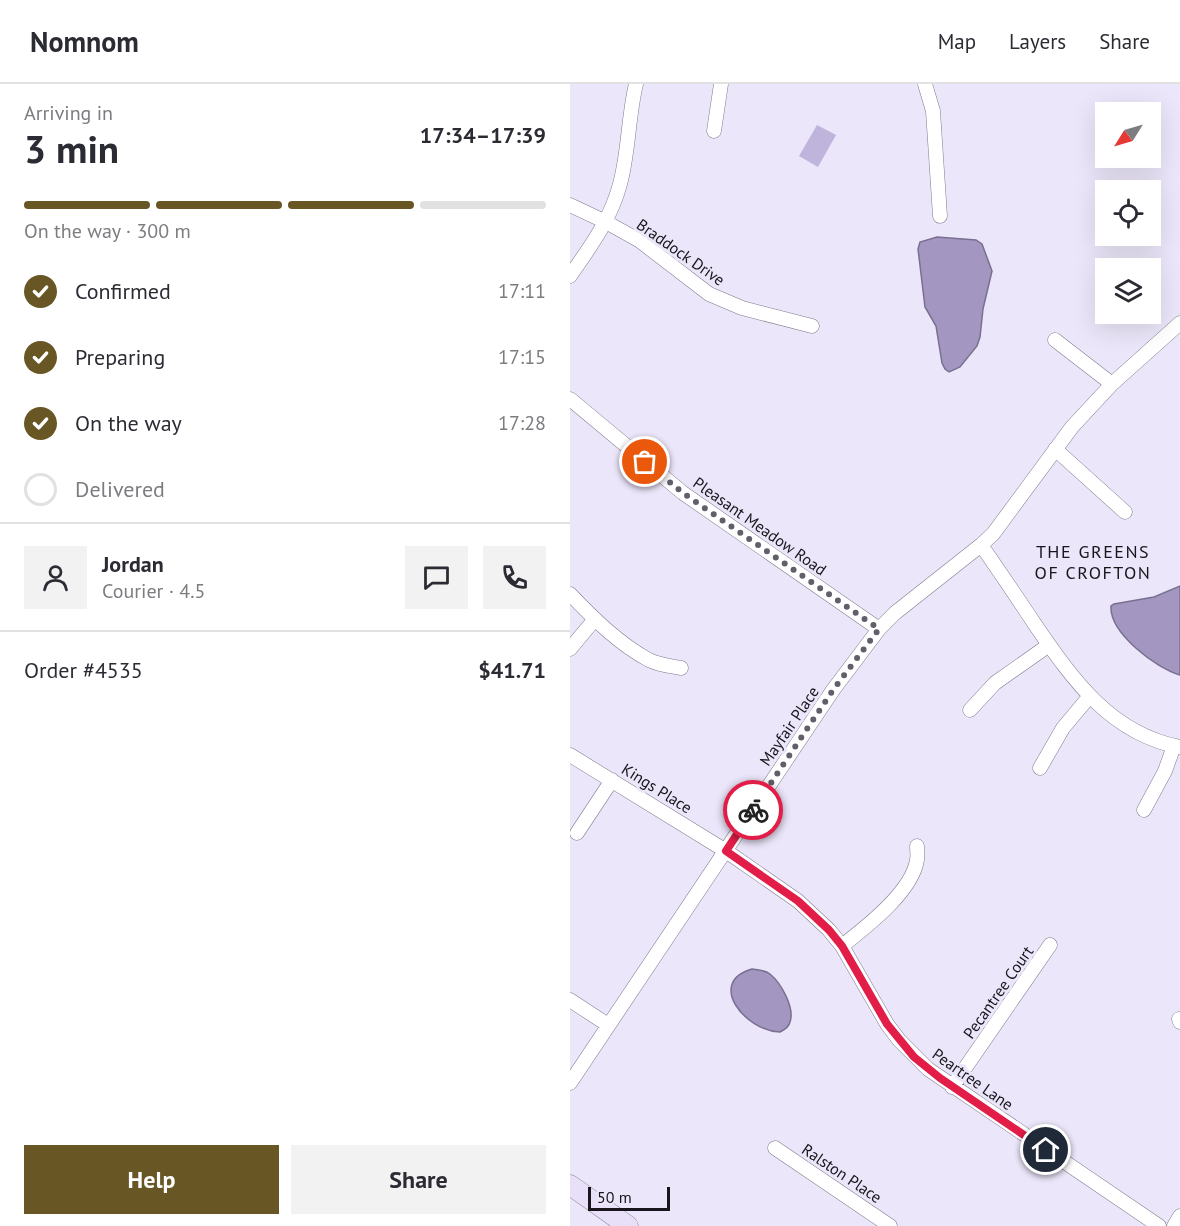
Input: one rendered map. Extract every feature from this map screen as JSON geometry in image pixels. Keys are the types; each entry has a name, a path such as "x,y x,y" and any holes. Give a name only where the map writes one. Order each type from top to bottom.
{"street":[{"path":"570,276 606,222 620,185 636,84"},
{"path":"714,131 721,84"},
{"path":"925,84 933,111 940,216"},
{"name":"Braddock Drive","path":"570,205 640,241 709,294 742,308 812,326"},
{"name":"Mayfair Place","path":"570,1083 833,690 879,629 915,596 981,545 1007,514 1055,448 1112,384 1180,323"},
{"path":"1055,340 1112,384"},
{"name":"Pleasant Meadow Road","path":"570,399 683,493 879,629"},
{"path":"1055,448 1125,512"},
{"path":"981,545 1075,682 1089,697 1130,728 1150,739 1177,747 1144,810"},
{"path":"570,594 595,620 650,661 681,668"},
{"path":"570,650 595,620"},
{"path":"970,710 995,683 1049,645"},
{"path":"1040,768 1063,728 1089,697"},
{"name":"Kings Place","path":"570,755 726,851"},
{"path":"578,833 612,780"},
{"path":"842,946 879,916 904,886 917,861 917,846"},
{"name":"Peartree Lane","path":"726,851 798,901 829,930 842,946 874,1004 899,1040 928,1069 1159,1226"},
{"name":"Pecantree Court","path":"952,1086 1050,945"},
{"path":"570,1000 608,1025"},
{"name":"Ralston Place","path":"775,1148 890,1226"},
{"path":"570,1185 628,1226"},
{"path":"1174,1226 1180,1216"}],"shaded area":[{"path":"817,125 836,135 818,167 799,156"},
{"path":"937,237 976,240 982,244 992,271 977,346 960,367 949,372 942,363 936,326 925,307 918,249 920,242"},
{"path":"1180,586 1180,675 1147,657 1126,638 1112,616 1111,606 1154,597"},
{"path":"752,969 770,974 786,996 791,1010 790,1022 780,1032 767,1030 754,1024 736,1005 731,994 732,984 739,975"}],"way so far":[{"path":"645,462 683,493 879,629 833,690 753,810"}],"district":[{"name":"THE GREENS OF CROFTON","path":"1093,562"}],"route":[{"path":"753,810 726,851 798,901 829,930 842,946 887,1024 914,1057 940,1078 1046,1150"}]}
